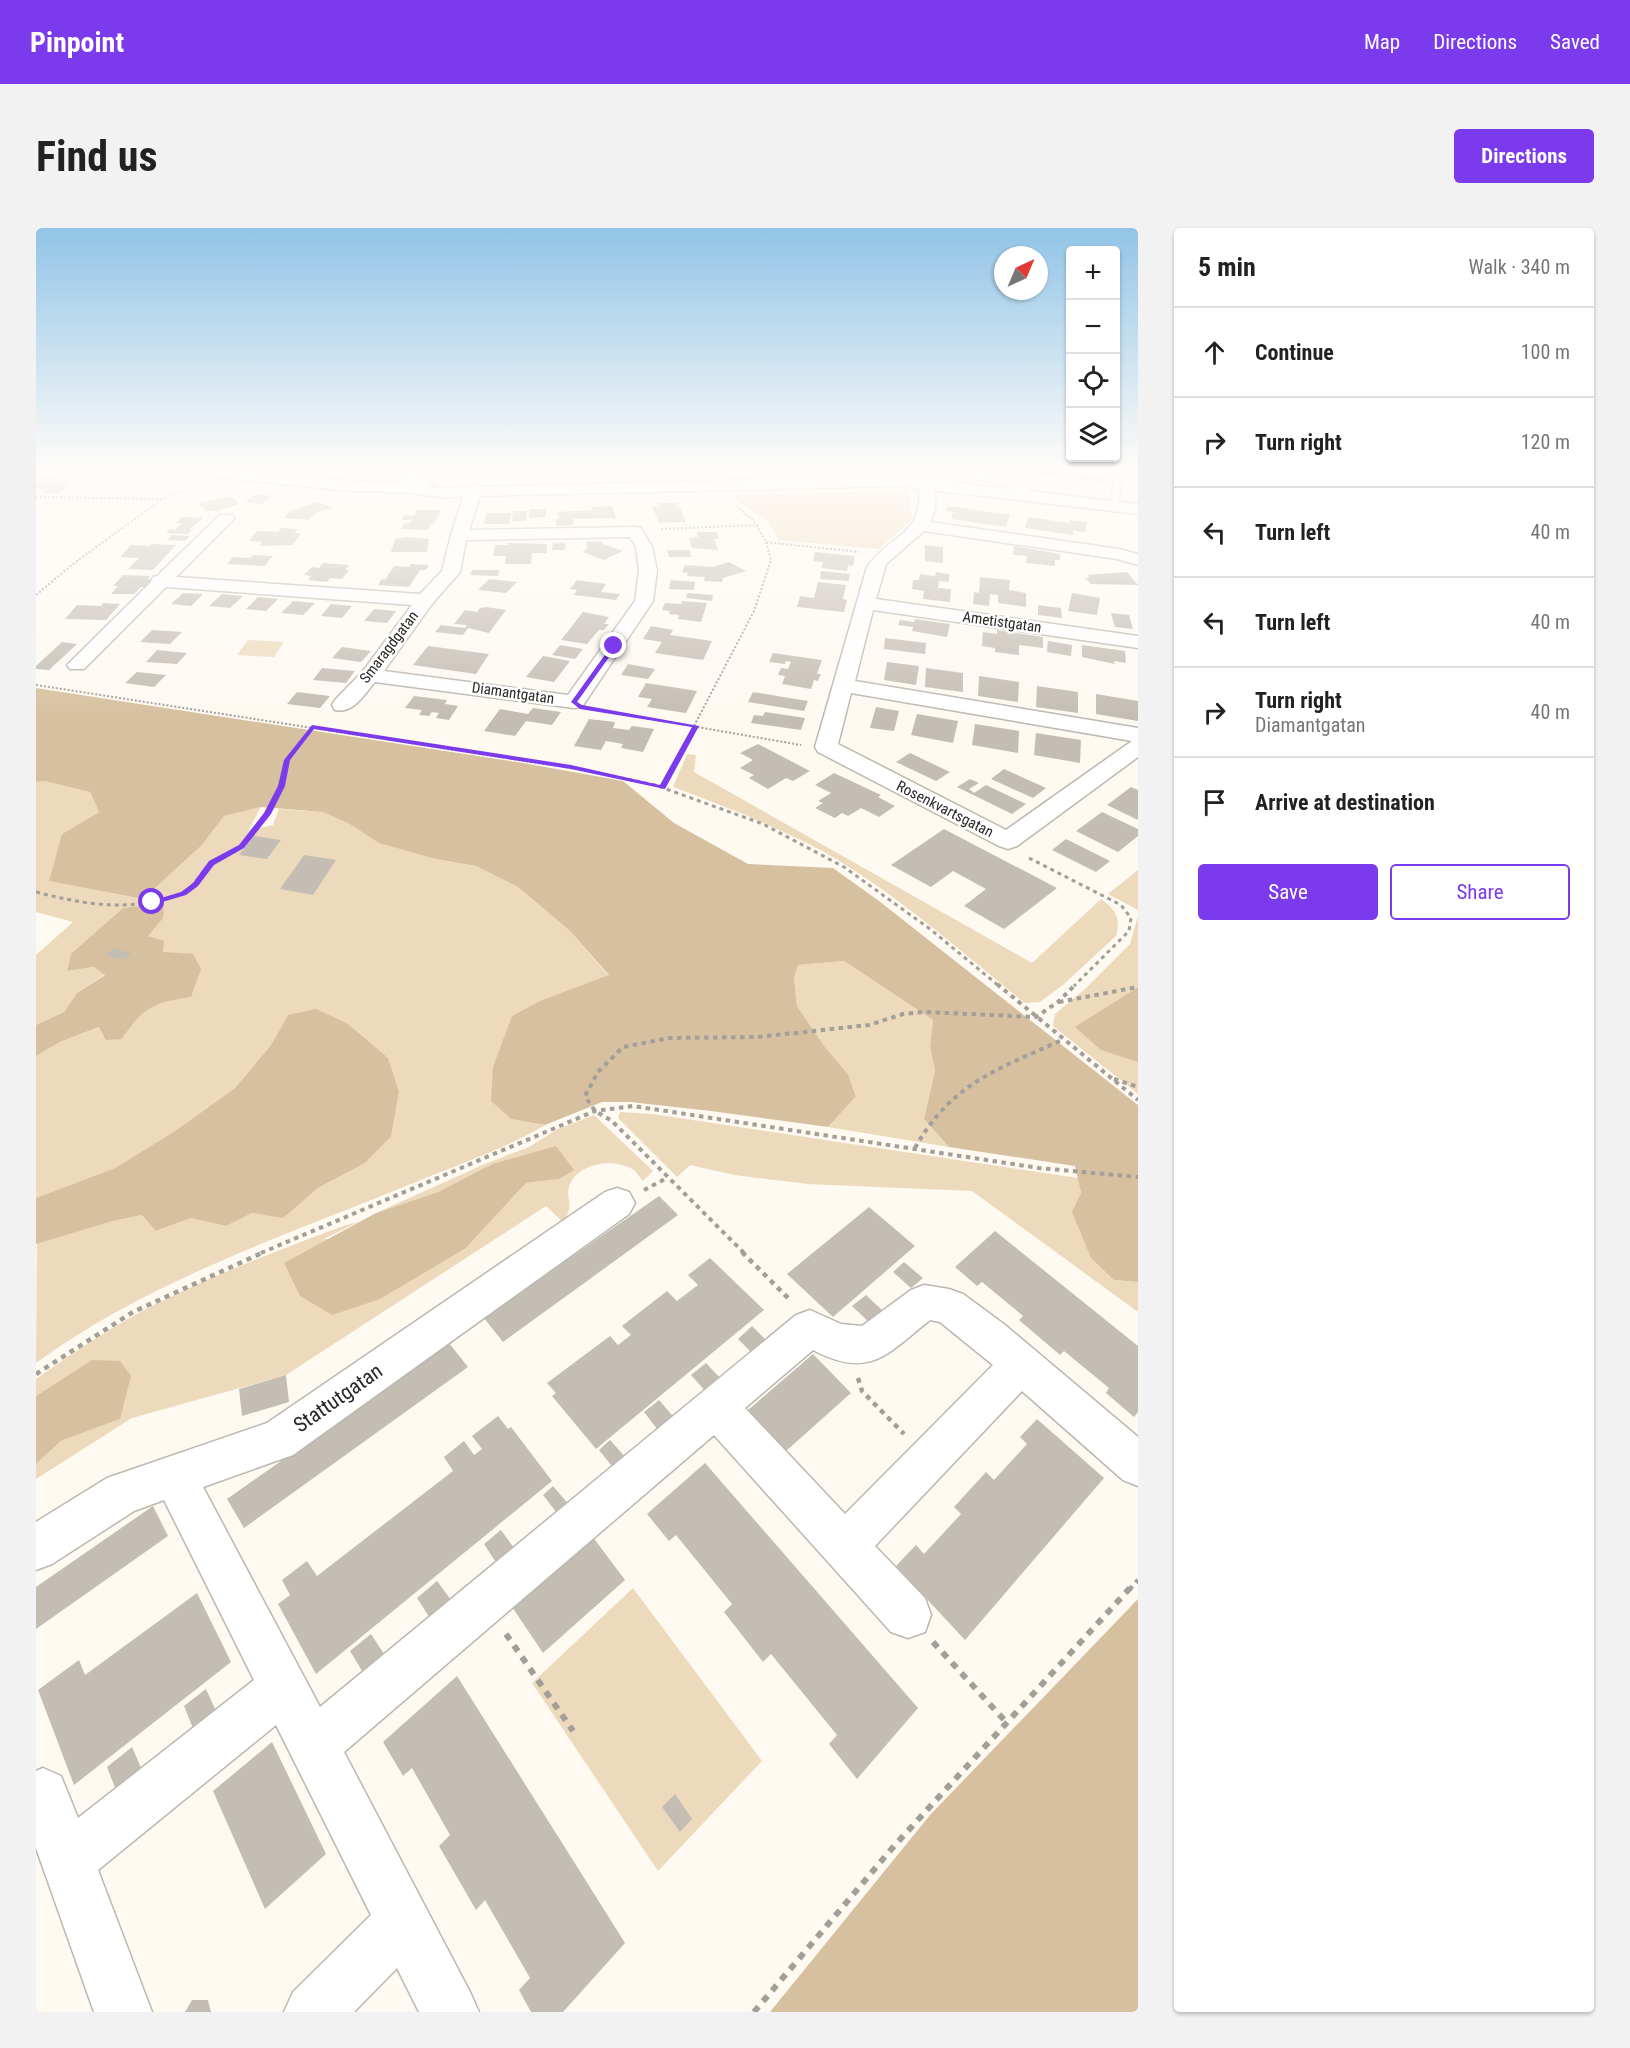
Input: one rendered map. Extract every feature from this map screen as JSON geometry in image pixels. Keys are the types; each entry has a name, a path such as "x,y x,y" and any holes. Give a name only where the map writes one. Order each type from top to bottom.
{"street":[{"path":"76,664 192,550"},
{"name":"Smaragdgatan","path":"343,705 370,675 425,600 451,572 456,550"},
{"name":"Diamantgatan","path":"370,675 574,702 644,601 648,570 645,550"},
{"path":"826,747 876,567 893,550"},
{"path":"1093,550 1119,554 1138,560"},
{"path":"159,581 425,600"},
{"name":"Ametistgatan","path":"865,603 1138,642"},
{"path":"844,687 1138,735"},
{"name":"Rosenkvartsgatan","path":"826,747 1008,841 1138,746"},
{"name":"Stattutgatan","path":"36,1548 122,1493 278,1440 617,1203"},
{"path":"312,1746 716,1407 823,1335 868,1344 924,1302 949,1306 1021,1364 1138,1465"},
{"path":"844,1545 1021,1364"},
{"path":"716,1407 908,1615"},
{"path":"174,1475 450,2012"},
{"path":"67,1860 283,1688"},
{"path":"44,1794 123,2012"},
{"path":"313,2012 403,1921"}],"path":[{"path":"36,595 91,550"},
{"path":"662,788 754,611 771,560 768,550"},
{"path":"843,550 887,555"},
{"path":"36,685 571,767 662,788 764,824 844,867 930,929 1138,1100"},
{"path":"574,702 580,707 818,748 826,747"},
{"path":"36,892 82,904 122,906 152,902 183,894 195,884 211,863 242,846 267,814 281,786 287,760 312,727"},
{"path":"929,1457 892,1424 862,1391 853,1361 823,1335 612,1121 595,1111 585,1096 598,1072 623,1047 670,1038 758,1037 869,1025 903,1014 924,1012 1036,1017 1058,1002 1129,931 1131,918 1121,905 1016,851 1008,841"},
{"path":"1058,1002 1138,987"},
{"path":"915,1148 930,1121 951,1098 1064,1039"},
{"path":"1111,1078 1138,1087"},
{"path":"36,1374 133,1312 224,1269 595,1111 633,1107 1039,1168 1138,1177"},
{"path":"754,2012 894,1845 1138,1581"},
{"path":"484,1601 573,1731"},
{"path":"908,1615 1007,1723"}],"shaded area":[{"path":"248,640 284,642 274,657 237,655"},
{"path":"36,688 523,763 623,781 674,823 748,864 833,868 879,901 1138,1105 1138,1282 1114,1280 1091,1258 1072,1212 1081,1193 1075,1166 949,1147 924,1119 935,1071 930,1046 933,1020 844,961 798,965 794,978 797,1006 825,1047 848,1074 856,1096 828,1127 630,1102 602,1102 545,1125 511,1119 491,1101 493,1067 512,1016 542,1000 609,975 570,931 518,887 476,866 436,859 379,843 350,824 323,812 261,807 224,816 202,845 143,899 49,881 62,834 99,812 90,792 44,781 36,782"},
{"path":"687,754 696,755 694,772 1032,963 1101,899 1116,915 1118,924 1116,936 1064,984 1040,1002 1025,1003 927,923 851,868 787,834 673,787"},
{"path":"44,781 90,792 99,812 62,834 50,881 143,899 202,845 224,816 261,807 248,831 273,825 279,809 323,812 436,859 476,866 518,887 570,931 609,976 542,1000 511,1119 545,1125 484,1155 272,1239 174,1282 80,1333 36,1363 37,1243 142,1215 157,1231 191,1218 226,1226 252,1213 283,1217 318,1188 365,1163 391,1137 399,1092 288,1015 271,1045 235,1088 175,1131 115,1168 36,1198 36,1056 60,1042 100,1027 122,1039 143,1013 150,1008 191,997 163,952 123,908 71,955 67,971 95,967 105,974 77,993 64,1012 36,1025 36,955 73,922 36,912 36,782"},
{"path":"1138,870 1138,910 1108,894"},
{"path":"164,903 163,918 148,936 164,941 163,952 193,954 201,969 191,997 150,1008 143,1013 122,1039 106,1040 99,1027 60,1042 36,1056 36,1025 64,1012 77,993 105,975 94,967 67,971 71,954 123,908"},
{"path":"1138,916 1138,987 1076,1027 1138,1061 1138,1094 1053,1026 1055,1014 1085,989 1130,944"},
{"path":"844,961 933,1020 930,1046 935,1071 924,1119 949,1147 828,1127 856,1095 848,1074 825,1047 797,1006 794,978 798,965"},
{"path":"1138,987 1138,1062 1101,1050 1075,1027"},
{"path":"316,1009 348,1024 388,1058 399,1092 391,1137 365,1163 318,1188 283,1218 252,1213 226,1226 191,1218 156,1231 142,1215 113,1221 36,1244 36,1198 115,1168 175,1131 235,1088 271,1045 288,1015"},
{"path":"620,1112 653,1114 1078,1178 1081,1193 1114,1280 1138,1282 1138,1312 972,1191 808,1184 734,1175 690,1165 677,1177 618,1118"},
{"path":"594,1115 653,1171 643,1181 634,1170 626,1166 609,1163 591,1166 576,1175 569,1186 569,1210 564,1223 546,1206 286,1375 132,1418 36,1479 36,1464 61,1441 120,1419 93,1360 36,1396 36,1379 80,1349 125,1321 202,1282 346,1225 358,1222 324,1239 466,1248 526,1183 559,1179 492,1164 438,1192 376,1213 487,1163 529,1147 558,1129"},
{"path":"556,1146 574,1170 559,1179 526,1183 466,1248 380,1299 332,1315 300,1296 284,1263 376,1213 438,1192 492,1164"},
{"path":"92,1360 120,1361 131,1376 120,1419 61,1441 36,1464 36,1396"},
{"path":"633,1588 762,1761 658,1871 532,1683"},
{"path":"1138,1599 1138,2012 770,2012 930,1815"}],"building":[{"path":"126,550 171,550 153,570 128,569 139,558 120,557"},
{"path":"392,550 427,550 427,552 391,552"},
{"path":"494,550 546,550 546,553 532,553 531,564 505,564 506,556 493,556"},
{"path":"585,550 623,551 604,560 582,552"},
{"path":"667,550 690,550 691,557 669,557"},
{"path":"925,550 943,550 943,563 925,561"},
{"path":"1014,550 1038,550 1060,554 1060,560 1055,560 1055,566 1026,563 1027,556 1013,555"},
{"path":"815,552 855,556 853,566 848,565 847,571 821,568 823,562 813,561"},
{"path":"253,555 273,556 264,566 227,564 233,557 250,558"},
{"path":"729,562 746,571 723,578 722,582 704,581 705,577 687,576 688,573 682,572 685,565 713,567"},
{"path":"323,563 349,565 345,570 349,570 342,579 330,578 327,582 308,580 311,576 304,575 312,567 319,568"},
{"path":"411,564 429,565 426,570 420,570 409,587 378,585 382,579 385,580 394,566 409,567"},
{"path":"472,570 499,570 498,576 470,575"},
{"path":"821,571 850,574 849,581 820,579"},
{"path":"936,572 949,574 949,582 939,581 938,588 951,589 950,602 923,599 924,591 912,589 913,580 919,580 920,574 935,576"},
{"path":"1127,572 1138,585 1091,584 1085,578 1090,578 1087,575"},
{"path":"123,575 150,576 148,579 157,579 149,587 141,587 134,594 111,594 118,586 113,586"},
{"path":"980,577 1010,580 1009,590 1026,593 1026,607 998,603 998,595 990,594 989,606 973,604 974,592 979,593"},
{"path":"489,579 517,582 506,593 478,590"},
{"path":"577,580 606,584 601,592 620,594 616,600 574,595 577,590 570,589"},
{"path":"671,580 695,582 694,590 669,589"},
{"path":"818,582 846,585 843,599 847,600 844,612 797,607 800,596 814,598"},
{"path":"183,593 203,594 191,606 171,604"},
{"path":"687,593 713,595 712,601 686,598"},
{"path":"1072,593 1100,598 1097,615 1068,611"},
{"path":"222,594 243,596 230,608 209,606"},
{"path":"258,597 278,599 266,611 246,609"},
{"path":"293,601 315,603 303,615 281,613"},
{"path":"682,601 707,603 701,622 678,619 679,615 669,614 670,611 662,610 665,603 681,604"},
{"path":"103,603 120,604 106,620 65,619 77,605 101,606"},
{"path":"331,604 352,606 342,618 321,616"},
{"path":"1038,605 1061,608 1062,618 1038,615"},
{"path":"480,608 506,610 489,633 468,628 463,635 435,632 441,625 465,628 467,625 454,624 465,610 477,612"},
{"path":"374,609 396,611 387,623 364,621"},
{"path":"583,612 609,617 604,624 609,624 604,630 599,630 587,644 561,640"},
{"path":"1111,613 1129,615 1133,629 1115,627"},
{"path":"915,619 950,624 947,637 912,631 913,627 898,625 900,620 914,622"},
{"path":"651,626 673,630 670,635 712,641 703,660 655,653 662,642 643,639"},
{"path":"152,630 182,632 170,644 140,642"},
{"path":"997,630 1043,637 1043,648 1019,645 1019,655 995,652 995,648 982,646 983,632 997,634"},
{"path":"885,638 926,643 925,654 884,649"},
{"path":"1048,641 1072,645 1071,656 1047,652"},
{"path":"62,642 77,644 49,670 36,669 36,666"},
{"path":"560,645 583,649 575,659 552,655"},
{"path":"1082,645 1125,651 1126,663 1114,661 1115,664 1082,657"},
{"path":"428,646 489,654 476,674 413,665"},
{"path":"342,647 371,651 361,662 332,658"},
{"path":"157,650 187,653 177,664 146,662"},
{"path":"773,653 822,660 817,674 821,674 818,681 814,680 811,689 782,684 785,676 778,675 781,668 788,669 791,662 786,661 785,664 769,662"},
{"path":"543,656 570,661 554,682 526,677"},
{"path":"887,662 919,666 916,685 884,680"},
{"path":"628,664 655,669 648,679 621,675"},
{"path":"322,668 355,671 346,683 313,680"},
{"path":"926,668 963,673 963,692 925,687"},
{"path":"137,672 166,675 154,687 125,683"},
{"path":"979,676 1019,682 1018,702 978,696"},
{"path":"646,683 697,691 686,713 647,707 652,699 638,697"},
{"path":"1037,686 1078,692 1078,713 1036,707"},
{"path":"297,692 330,696 320,708 287,704"},
{"path":"753,692 808,701 804,711 748,702"},
{"path":"1096,694 1138,701 1138,721 1096,714"},
{"path":"414,696 447,700 445,704 458,706 449,720 436,718 439,713 432,712 429,716 419,715 422,710 405,708"},
{"path":"876,707 899,711 894,731 870,728"},
{"path":"533,708 561,712 552,725 526,721 515,736 484,731 500,709 528,714"},
{"path":"765,712 805,718 801,730 751,723 754,715 763,716"},
{"path":"917,714 958,721 953,743 911,735"},
{"path":"589,719 615,722 613,728 629,730 632,726 654,729 643,752 621,748 623,744 606,741 601,750 574,746"},
{"path":"975,724 1019,731 1018,753 972,745"},
{"path":"1036,733 1081,740 1080,763 1034,755"},
{"path":"758,744 810,771 793,781 786,778 768,789 749,778 754,775 740,768 753,760 740,753"},
{"path":"910,753 950,772 936,781 896,762"},
{"path":"1004,769 1046,788 1033,798 991,779"},
{"path":"834,773 881,795 878,797 895,806 879,817 861,808 848,816 842,813 835,818 815,808 823,803 818,801 831,793 815,785"},
{"path":"970,779 979,783 969,789 974,793 986,785 1026,804 1012,814 957,787"},
{"path":"1131,787 1138,790 1138,820 1107,805"},
{"path":"1102,812 1138,829 1138,836 1118,852 1076,831"},
{"path":"944,829 1057,888 1004,929 964,906 986,889 953,871 931,887 891,865"},
{"path":"254,836 281,840 267,859 239,855"},
{"path":"1066,839 1110,861 1096,872 1052,850"},
{"path":"304,855 336,860 313,895 280,889"},
{"path":"113,948 131,953 124,960 106,956"},
{"path":"659,1196 678,1215 503,1342 484,1318"},
{"path":"869,1207 915,1246 833,1317 787,1274"},
{"path":"995,1231 1138,1346 1138,1412 1134,1417 1106,1393 1109,1388 1064,1351 1060,1355 1019,1320 1023,1316 982,1282 977,1286 955,1267"},
{"path":"710,1258 764,1310 596,1449 552,1396 556,1393 547,1383 610,1336 618,1345 631,1335 622,1326 667,1291 677,1301 698,1285 688,1275"},
{"path":"904,1262 923,1278 911,1288 893,1272"},
{"path":"866,1295 883,1311 870,1323 852,1306"},
{"path":"752,1326 769,1343 755,1356 738,1339"},
{"path":"449,1343 468,1367 244,1528 227,1499"},
{"path":"813,1354 851,1393 786,1451 748,1410"},
{"path":"706,1363 723,1381 708,1394 691,1375"},
{"path":"286,1375 289,1402 242,1416 239,1389"},
{"path":"659,1400 677,1421 661,1434 644,1412"},
{"path":"498,1416 508,1429 511,1427 552,1481 316,1674 278,1604 290,1595 282,1580 307,1561 317,1576 453,1471 444,1457 464,1441 474,1455 482,1449 472,1436"},
{"path":"1037,1419 1104,1478 965,1640 896,1566 916,1545 924,1554 961,1514 954,1507 986,1472 994,1480 1027,1444 1020,1437"},
{"path":"610,1440 627,1459 615,1470 599,1450"},
{"path":"705,1463 918,1708 857,1779 829,1744 837,1735 771,1654 763,1662 724,1612 732,1604 676,1535 669,1541 647,1514"},
{"path":"553,1486 571,1507 560,1517 543,1495"},
{"path":"153,1506 168,1536 36,1629 36,1587"},
{"path":"501,1530 517,1552 499,1567 484,1544"},
{"path":"589,1532 625,1580 543,1653 508,1601"},
{"path":"437,1581 454,1604 433,1623 417,1598"},
{"path":"197,1593 231,1662 74,1785 38,1690 79,1660 85,1675"},
{"path":"371,1634 388,1660 367,1679 350,1651"},
{"path":"457,1676 625,1943 563,2012 531,2012 519,1990 530,1978 485,1900 476,1910 439,1846 450,1835 412,1768 403,1776 383,1742"},
{"path":"206,1689 219,1718 196,1736 184,1706"},
{"path":"272,1742 326,1854 265,1909 213,1791"},
{"path":"132,1747 145,1777 119,1798 107,1767"},
{"path":"675,1794 692,1819 680,1832 662,1807"},
{"path":"192,2000 208,2000 211,2012 185,2012"}],"route":[{"path":"152,902 183,894 195,884 211,863 242,846 267,814 281,786 287,760 312,727 571,767 662,788 696,726 580,707 574,702 614,646"}]}
